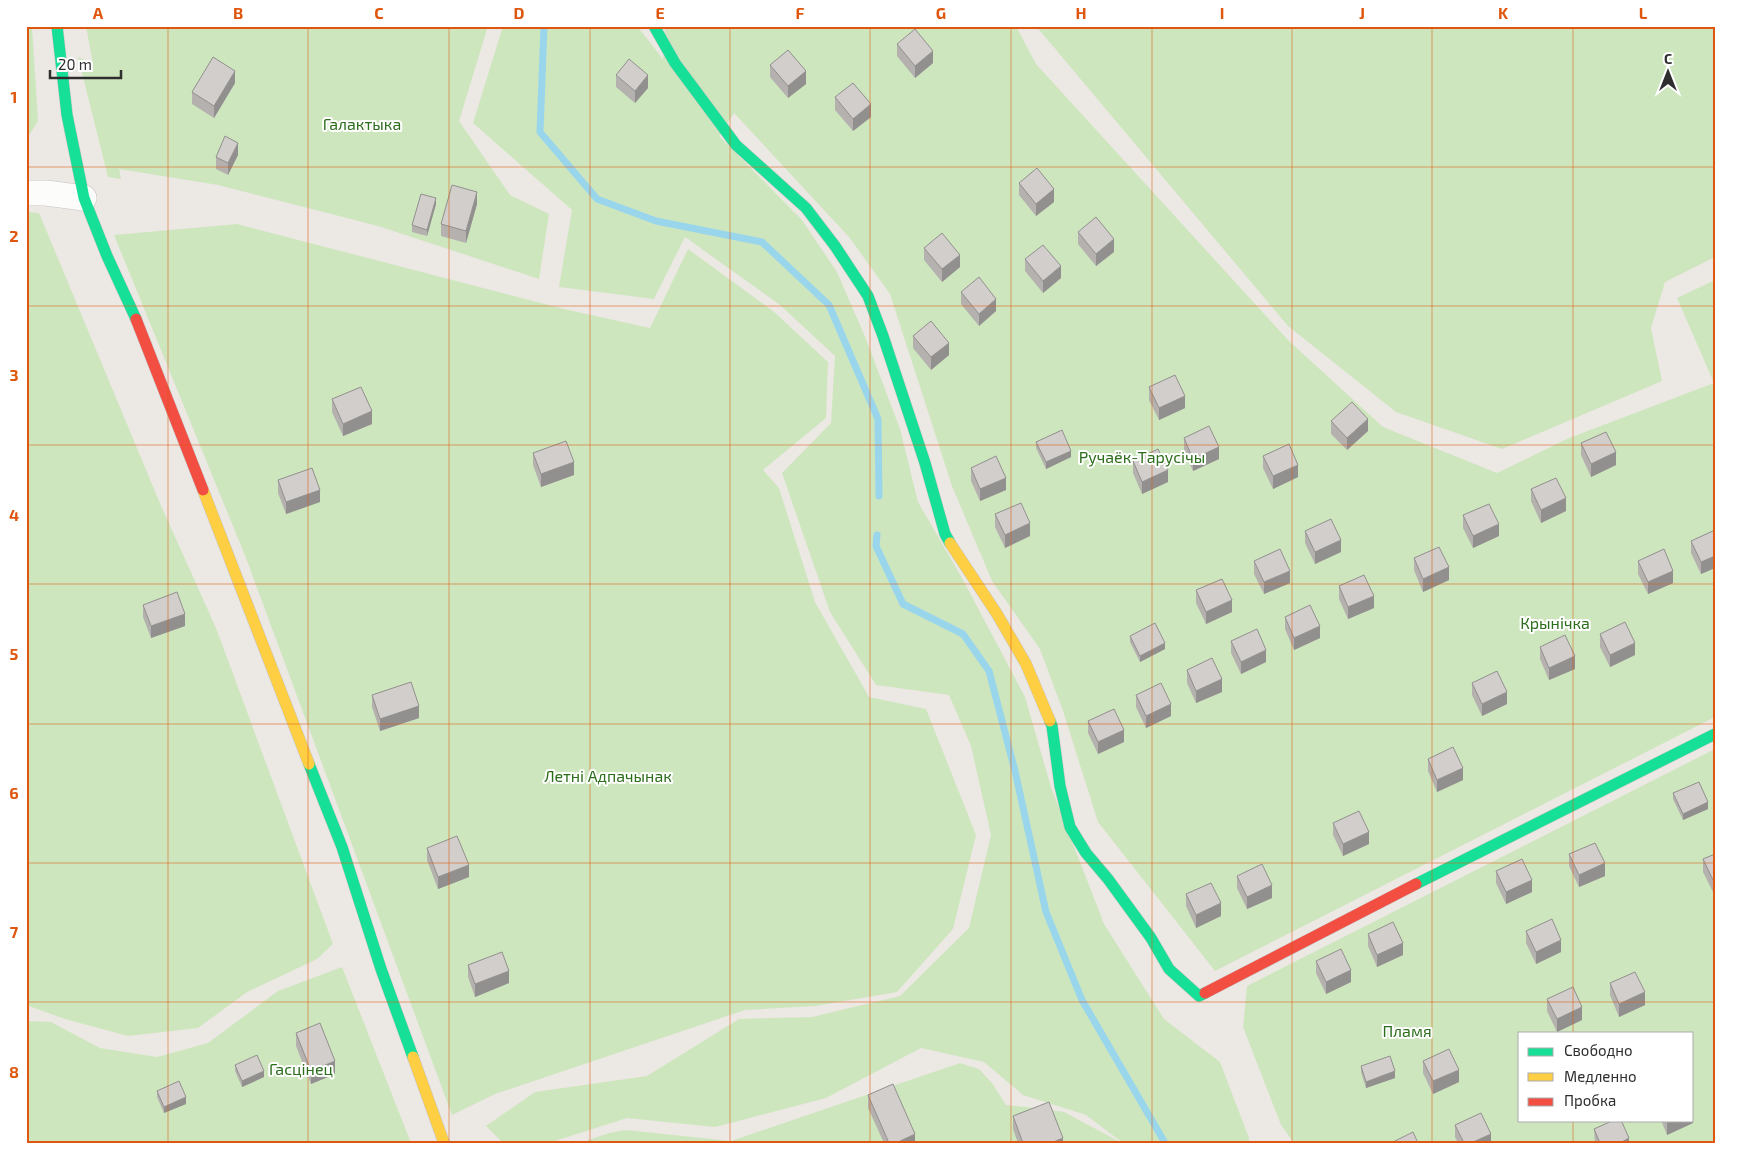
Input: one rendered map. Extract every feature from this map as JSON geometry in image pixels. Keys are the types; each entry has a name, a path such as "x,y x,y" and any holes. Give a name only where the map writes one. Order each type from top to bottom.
{"street":[{"path":"58,26 67,116 84,198 107,256 137,321 342,847 381,970 444,1143"},
{"path":"654,26 675,63 736,145 806,208 835,246 868,296 925,464 946,534 951,545 997,614 1026,664 1052,726 1060,786 1070,827 1086,853 1108,879 1151,938 1168,969 1199,996 1347,918 1715,734"},
{"path":"26,193 46,193 84,198"}],"green space":[{"path":"26,26 32,26 38,121 26,140"},
{"name":"Галактыка","path":"86,26 488,26 459,121 510,195 549,214 539,279 378,226 218,185 119,169 121,179 108,177 78,57 93,64"},
{"path":"503,26 637,26 663,59 665,26 1016,26 1036,64 1288,340 1383,427 1497,473 1569,438 1714,383 1677,298 1715,280 1715,717 1215,971 1098,822 1063,711 1040,649 992,581 952,486 890,294 849,237 734,113 719,136 802,220 837,272 866,339 900,429 918,502 962,578 1025,697 1051,787 1104,924 1164,1019 1220,1062 1249,1138 1249,1143 1123,1143 1086,1115 1023,1095 984,1062 921,1048 826,1098 715,1127 627,1118 549,1143 503,1143 486,1126 535,1092 647,1076 739,1019 812,1017 900,996 969,928 991,835 971,746 949,695 876,685 830,612 782,473 831,423 835,356 780,305 685,237 654,299 559,287 572,210 473,123"},
{"path":"1036,26 1715,26 1715,257 1665,282 1651,328 1662,381 1502,449 1396,412 1288,326"},
{"path":"26,212 39,213 159,501 216,628 333,944 317,959 247,992 198,1028 128,1036 65,1019 26,1005"},
{"name":"Летні Адпачынак","path":"237,224 564,309 650,328 688,249 773,311 828,362 826,418 763,470 779,488 815,602 869,697 926,709 976,835 953,929 897,992 815,1006 745,1010 495,1094 452,1115 246,558 114,235"},
{"name":"Пламя","path":"1715,749 1715,1143 1294,1143 1281,1125 1243,1027 1247,986"},
{"name":"Гасцінец","path":"342,967 411,1143 26,1143 26,1021 51,1022 100,1048 157,1057 208,1043 278,991"},
{"path":"960,1063 979,1069 992,1083 1006,1105 1064,1112 1122,1143 580,1143 609,1133 626,1130 731,1141"}],"building":[{"path":"915,29 933,51 915,66 897,44"},
{"path":"788,50 806,71 788,86 770,65"},
{"path":"213,57 235,71 214,106 192,92"},
{"path":"629,59 648,75 635,91 616,75"},
{"path":"853,83 871,104 853,119 835,97"},
{"path":"225,136 238,143 228,163 216,157"},
{"path":"1037,168 1054,189 1036,204 1019,183"},
{"path":"452,185 477,192 466,231 441,224"},
{"path":"421,194 436,198 427,230 412,225"},
{"path":"1096,217 1114,239 1096,254 1078,232"},
{"path":"942,233 960,255 942,269 924,248"},
{"path":"1043,245 1061,266 1043,281 1025,259"},
{"path":"979,277 996,299 979,314 961,292"},
{"path":"931,321 949,343 931,357 913,336"},
{"path":"1175,375 1185,396 1159,408 1149,387"},
{"path":"361,387 372,411 343,424 332,399"},
{"path":"1352,402 1368,419 1347,438 1331,421"},
{"path":"1209,426 1219,447 1193,459 1184,438"},
{"path":"1062,430 1071,451 1046,462 1036,442"},
{"path":"1606,432 1616,452 1591,464 1581,443"},
{"path":"566,441 574,462 541,474 533,453"},
{"path":"1289,444 1298,465 1273,476 1263,456"},
{"path":"1158,449 1168,470 1142,482 1133,461"},
{"path":"996,456 1006,478 980,489 971,468"},
{"path":"312,468 320,490 286,502 278,480"},
{"path":"1556,478 1566,498 1541,510 1531,489"},
{"path":"1021,503 1030,523 1005,535 995,514"},
{"path":"1489,504 1499,524 1473,536 1463,515"},
{"path":"1331,519 1341,540 1315,552 1305,531"},
{"path":"1715,530 1715,556 1701,562 1691,541"},
{"path":"1439,547 1449,567 1423,579 1414,558"},
{"path":"1280,549 1290,571 1264,582 1254,561"},
{"path":"1664,549 1673,571 1648,582 1638,561"},
{"path":"1364,575 1374,596 1348,607 1339,586"},
{"path":"1222,579 1232,600 1206,612 1196,590"},
{"path":"177,592 185,614 151,626 143,605"},
{"path":"1310,605 1320,626 1294,638 1285,617"},
{"path":"1625,622 1635,643 1610,655 1600,634"},
{"path":"1155,623 1165,643 1140,656 1130,636"},
{"path":"1257,629 1266,650 1241,662 1231,641"},
{"path":"1565,635 1575,656 1549,668 1540,647"},
{"path":"1212,658 1222,679 1196,691 1187,670"},
{"path":"1497,671 1507,692 1482,704 1472,683"},
{"path":"411,682 419,706 380,719 372,695"},
{"path":"1161,683 1171,704 1146,716 1136,695"},
{"path":"1114,709 1124,730 1098,742 1088,721"},
{"path":"1453,747 1463,768 1437,780 1428,759"},
{"path":"1699,782 1708,802 1683,814 1673,793"},
{"path":"1359,811 1369,832 1343,844 1333,823"},
{"path":"457,836 469,865 438,877 427,848"},
{"path":"1595,843 1605,863 1579,875 1569,854"},
{"path":"1715,854 1715,879 1713,880 1703,859"},
{"path":"1522,859 1532,880 1506,892 1496,871"},
{"path":"1262,864 1272,885 1247,897 1237,876"},
{"path":"1211,883 1221,903 1196,915 1186,894"},
{"path":"1552,919 1561,940 1536,952 1526,931"},
{"path":"1393,922 1403,943 1377,955 1368,934"},
{"path":"1341,949 1351,970 1326,982 1316,961"},
{"path":"502,952 509,971 475,984 468,965"},
{"path":"1635,972 1645,992 1619,1004 1610,983"},
{"path":"1573,987 1582,1007 1557,1019 1547,999"},
{"path":"320,1023 335,1061 311,1071 296,1033"},
{"path":"1449,1049 1459,1070 1433,1081 1423,1061"},
{"path":"257,1055 264,1071 242,1081 235,1065"},
{"path":"1390,1056 1395,1071 1366,1082 1361,1066"},
{"path":"179,1081 186,1097 164,1107 157,1091"},
{"path":"893,1084 915,1134 896,1143 889,1143 868,1095"},
{"path":"1049,1102 1063,1138 1051,1143 1023,1143 1013,1116"},
{"path":"1481,1113 1491,1134 1471,1143 1464,1143 1455,1125"},
{"path":"1610,1122 1622,1122 1629,1138 1620,1143 1600,1143 1594,1129"},
{"path":"1413,1132 1418,1143 1391,1143"}],"waterway":[{"path":"544,26 540,132 597,199 656,221 762,242 829,305 878,419 879,496"},
{"path":"877,535 876,546 903,604 963,634 989,671 1015,771 1046,912 1082,1000 1165,1143"}],"traffic: fast":[{"path":"57,26 67,115 84,198 107,256 136,319"},
{"path":"654,26 675,63 736,145 806,208 835,246 868,296 925,463 945,534 950,543"},
{"path":"1050,721 1060,786 1070,827 1086,853 1108,879 1151,938 1169,969 1199,996 1205,993"},
{"path":"1416,884 1715,734"},
{"path":"309,764 342,847 381,969 413,1057"}],"traffic: slow":[{"path":"203,490 309,764"},
{"path":"950,543 997,614 1026,664 1050,721"},
{"path":"413,1057 444,1143"}],"traffic: jam":[{"path":"136,319 203,490"},
{"path":"1205,993 1416,884"}],"park label":[{"name":"Ручаёк-Тарусічы","path":"1142,456"},
{"name":"Крынічка","path":"1555,622"}]}
